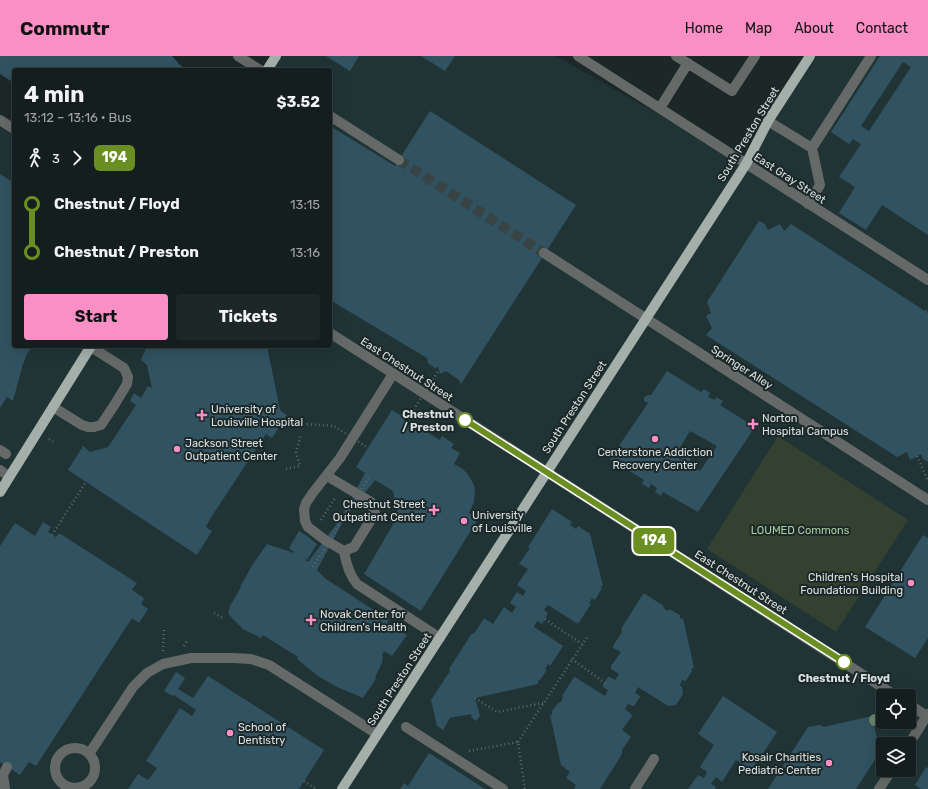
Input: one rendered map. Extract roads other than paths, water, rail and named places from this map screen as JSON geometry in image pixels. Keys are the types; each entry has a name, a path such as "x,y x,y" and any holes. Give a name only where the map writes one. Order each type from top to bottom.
{"main road":[{"path":"268,68 276,56"},
{"name":"South Preston Street","path":"342,789 746,164 768,120 810,56"},
{"path":"0,492 90,348"}],"street":[{"path":"238,56 257,68"},
{"name":"East Gray Street","path":"578,56 928,280"},
{"path":"676,56 732,91 755,56"},
{"path":"808,204 820,185 812,148 871,56"},
{"path":"660,108 688,63"},
{"path":"332,117 398,160"},
{"path":"0,120 12,128"},
{"path":"768,120 812,148"},
{"name":"Springer Alley","path":"544,253 928,500"},
{"name":"East Chestnut Street","path":"332,334 885,689"},
{"path":"53,406 82,425 94,428 101,425 116,404 127,384 128,377 124,368 93,348"},
{"path":"344,551 308,527 305,520 304,509 312,494 340,458 394,374"},
{"path":"0,470 9,477"},
{"path":"327,476 371,502 375,513 354,547 344,551"},
{"path":"344,551 346,566 357,584 440,638"},
{"path":"89,754 133,687 147,673 163,664 191,658 251,659 269,665 377,734"},
{"path":"913,737 928,716 916,708"},
{"path":"406,727 503,789"},
{"path":"76,747 83,749 89,754 94,762 95,768 92,779 88,783 77,788 64,787 55,775 55,762 58,756 69,748 76,747"},
{"path":"635,789 654,759"},
{"path":"5,789 3,775 7,767"},
{"path":"879,789 887,777"}],"tunnel":[{"path":"399,160 544,253"}],"place":[{"name":"University of Louisville Hospital","path":"202,415"},
{"name":"Chestnut / Preston","path":"465,420"},
{"name":"Norton Hospital Campus","path":"753,424"},
{"name":"Centerstone Addiction Recovery Center","path":"655,439"},
{"name":"Jackson Street Outpatient Center","path":"177,449"},
{"name":"Chestnut Street Outpatient Center","path":"434,510"},
{"name":"University of Louisville","path":"464,521"},
{"name":"Children's Hospital Foundation Building","path":"911,583"},
{"name":"Novak Center for Children's Health","path":"311,620"},
{"name":"Chestnut / Floyd","path":"844,662"},
{"name":"School of Dentistry","path":"230,733"},
{"name":"Kosair Charities Pediatric Center","path":"829,763"}],"park label":[{"name":"LOUMED Commons","path":"800,530"}]}
